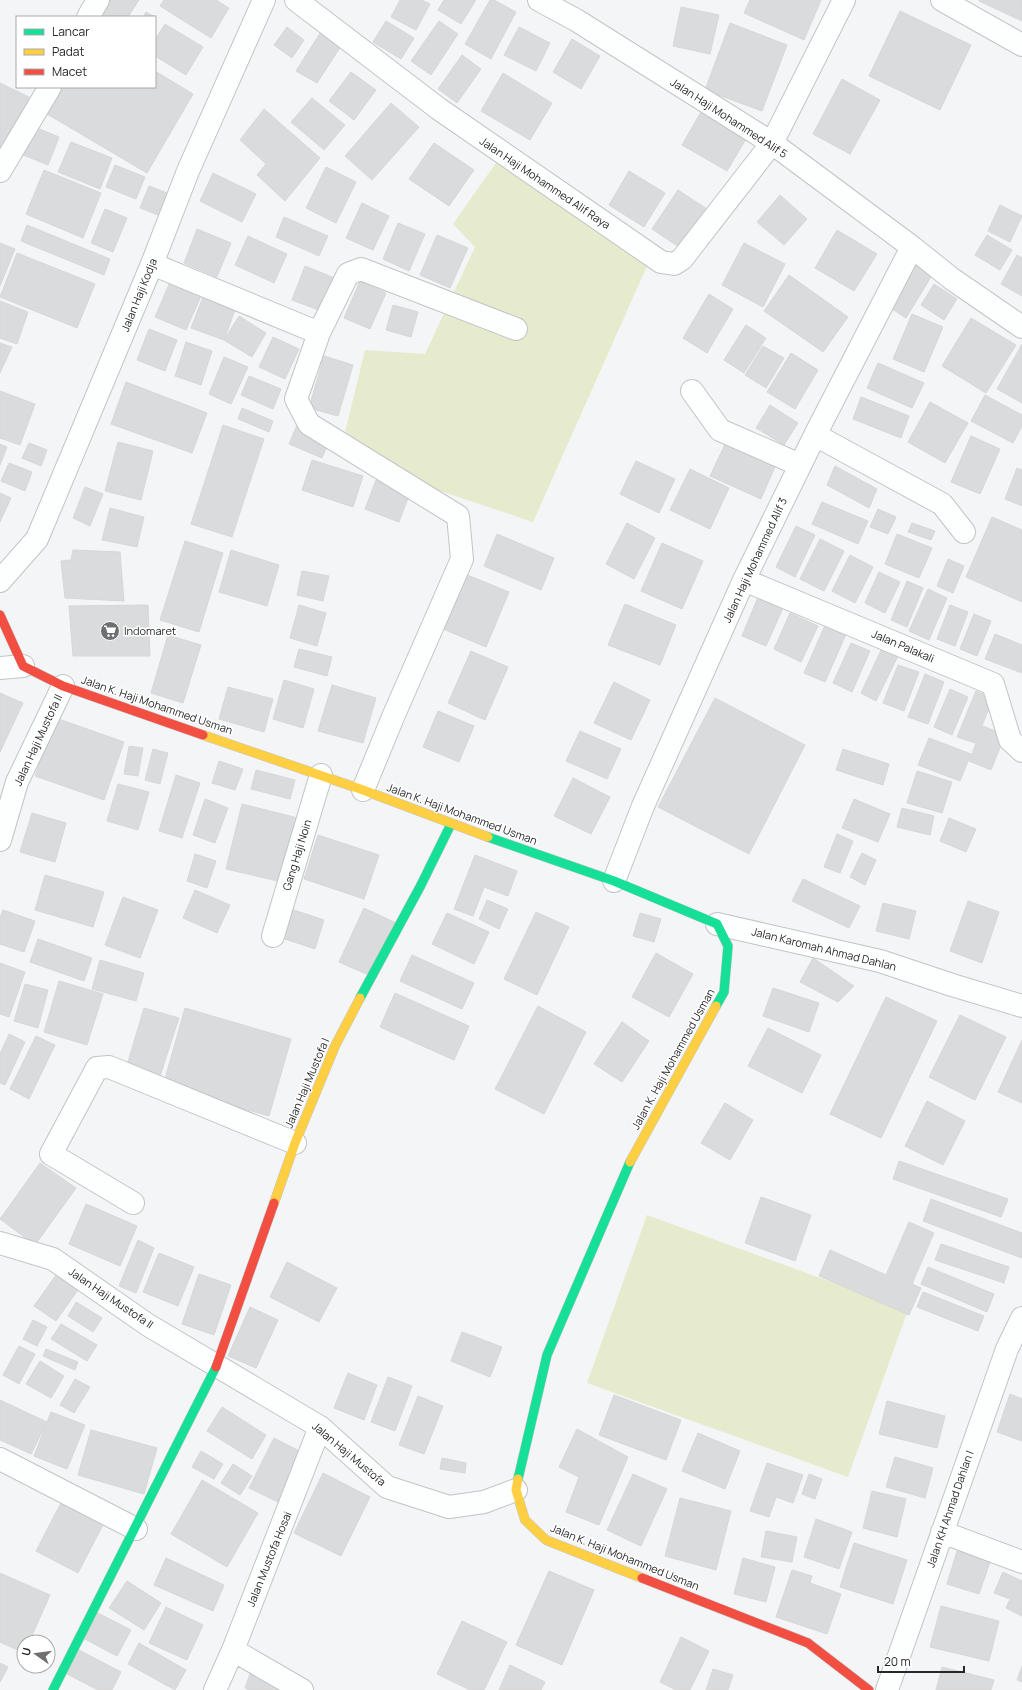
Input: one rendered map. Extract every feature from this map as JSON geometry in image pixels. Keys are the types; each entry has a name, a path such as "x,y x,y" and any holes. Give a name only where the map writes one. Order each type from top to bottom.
{"street":[{"path":"89,16 98,0"},
{"name":"Jalan Haji Kodja","path":"0,581 37,539 152,264 188,171 264,0"},
{"name":"Jalan Haji Mohammed Alif Raya","path":"296,0 439,109 661,262 674,264 682,259 772,143 844,0"},
{"name":"Jalan Haji Mohammed Alif 5","path":"539,0 576,20 772,143 912,247 952,279 1022,327"},
{"path":"942,0 1022,45"},
{"path":"0,171 49,88"},
{"name":"Jalan Haji Mohammed Alif 3","path":"614,880 643,806 744,580 815,435 912,247"},
{"path":"152,264 319,333"},
{"path":"363,790 462,559 458,516 308,424 296,399 319,333 348,274 361,269 516,329"},
{"path":"692,391 720,430 800,465"},
{"path":"815,435 942,504 964,532"},
{"name":"Jalan Palakali","path":"744,580 992,684 1010,740 1022,751"},
{"path":"0,616 23,666 0,668"},
{"name":"Jalan K. Haji Mohammed Usman","path":"23,666 63,686 321,775 451,824 614,880 717,924 728,946 724,992 631,1159 547,1355 516,1490 525,1520 546,1540 808,1643 870,1690"},
{"name":"Jalan Haji Mustofa II","path":"0,840 17,782 63,686"},
{"name":"Gang Haji Noin","path":"273,936 321,775"},
{"name":"Jalan Haji Mustofa I","path":"54,1690 217,1365 295,1143 334,1046 421,885 451,824"},
{"name":"Jalan Karomah Ahmad Dahlan","path":"717,924 880,961 1022,1006"},
{"path":"133,1203 51,1154 97,1068 109,1067 295,1143"},
{"name":"Jalan Haji Mustofa II","path":"0,1243 53,1259 148,1325 217,1365"},
{"name":"Jalan KH Ahmad Dahlan I","path":"887,1690 1006,1349 1020,1326"},
{"name":"Jalan Haji Mustofa","path":"217,1365 320,1427 387,1487 449,1507 484,1502 516,1490"},
{"name":"Jalan Mustofa Hosai","path":"215,1690 233,1650 320,1427"},
{"path":"0,1459 136,1529"},
{"path":"942,1532 1022,1562"},
{"path":"233,1650 302,1690"}],"green space":[{"path":"498,160 647,266 533,522 339,457 365,350 425,354 475,247 453,224"},
{"path":"647,1215 908,1310 848,1477 587,1383"}],"building":[{"path":"102,0 139,0 129,16 92,16"},
{"path":"164,0 216,0 229,8 211,38 160,6"},
{"path":"400,0 422,0 430,4 416,30 391,17"},
{"path":"444,0 476,0 461,24 438,10"},
{"path":"490,0 494,0 516,12 491,59 465,44"},
{"path":"750,0 821,0 804,40 744,13"},
{"path":"1022,0 1022,21 979,1"},
{"path":"681,7 719,15 710,54 673,46"},
{"path":"900,11 971,45 940,110 869,76"},
{"path":"146,12 153,16 144,16"},
{"path":"386,21 414,38 401,59 373,42"},
{"path":"439,21 458,34 431,75 411,61"},
{"path":"730,23 787,45 762,111 705,90"},
{"path":"165,24 203,47 186,75 156,57 156,38"},
{"path":"287,27 304,40 292,58 274,45"},
{"path":"324,27 345,40 317,83 296,71"},
{"path":"519,27 550,43 536,71 504,55"},
{"path":"572,39 600,56 581,89 553,72"},
{"path":"462,55 481,69 457,103 438,89"},
{"path":"156,72 193,94 147,173 42,111 55,88 156,88"},
{"path":"351,72 376,90 354,120 329,101"},
{"path":"503,73 552,103 530,140 481,111"},
{"path":"842,79 880,100 850,154 813,134"},
{"path":"0,83 29,97 2,156 0,155"},
{"path":"312,98 345,125 324,150 291,122"},
{"path":"391,103 419,127 372,180 345,156"},
{"path":"264,109 320,158 285,201 257,175 266,164 240,140"},
{"path":"701,112 746,139 727,171 682,145"},
{"path":"32,126 59,137 48,165 21,154"},
{"path":"71,142 112,158 100,189 58,172"},
{"path":"434,143 474,170 449,206 409,179"},
{"path":"115,165 145,177 136,199 106,187"},
{"path":"326,167 356,182 336,223 306,208"},
{"path":"44,170 101,193 83,238 26,214"},
{"path":"629,171 665,193 644,227 609,205"},
{"path":"213,173 256,194 242,222 200,201"},
{"path":"149,186 170,194 161,216 140,208"},
{"path":"678,190 707,209 682,249 652,229"},
{"path":"780,195 807,219 784,245 757,222"},
{"path":"362,203 389,216 373,250 346,238"},
{"path":"1000,205 1022,216 1010,242 988,231"},
{"path":"105,209 127,218 113,252 91,243"},
{"path":"284,217 328,236 319,256 276,237"},
{"path":"398,223 425,234 409,271 383,259"},
{"path":"27,225 110,259 104,275 21,241"},
{"path":"197,229 231,243 217,277 184,263"},
{"path":"837,230 877,254 854,291 815,268"},
{"path":"437,235 468,248 450,288 420,275"},
{"path":"987,235 1012,250 1000,270 975,255"},
{"path":"248,236 287,254 274,283 235,265"},
{"path":"0,243 15,249 0,286"},
{"path":"744,243 785,264 763,307 722,285"},
{"path":"17,253 95,284 77,328 0,297"},
{"path":"1017,255 1022,258 1022,296 1001,284"},
{"path":"914,259 934,272 906,318 886,305"},
{"path":"305,266 337,279 324,312 292,300"},
{"path":"789,275 848,317 823,352 764,311"},
{"path":"360,281 386,293 370,329 344,318"},
{"path":"170,282 201,296 186,330 155,317"},
{"path":"934,284 957,299 944,320 921,305"},
{"path":"709,294 733,309 707,353 683,338"},
{"path":"203,297 235,310 224,340 191,328"},
{"path":"0,301 28,312 17,344 0,338"},
{"path":"393,305 418,312 411,337 386,330"},
{"path":"912,314 943,327 924,372 893,359"},
{"path":"239,316 266,333 252,357 224,340"},
{"path":"971,318 1016,345 986,393 942,366"},
{"path":"746,325 766,338 744,373 724,360"},
{"path":"149,329 177,340 165,371 137,360"},
{"path":"273,337 299,349 285,379 259,367"},
{"path":"186,342 212,351 201,385 175,376"},
{"path":"0,343 12,347 0,373"},
{"path":"1022,344 1022,403 997,389"},
{"path":"763,346 784,358 766,388 745,375"},
{"path":"791,353 818,370 795,409 767,392"},
{"path":"324,356 353,365 338,416 309,408"},
{"path":"224,357 248,367 231,404 209,394"},
{"path":"878,363 924,383 912,408 867,388"},
{"path":"249,376 281,389 273,409 241,395"},
{"path":"126,382 207,413 192,453 111,424"},
{"path":"0,391 35,404 20,445 0,438"},
{"path":"985,395 1022,415 1022,426 1013,443 971,421"},
{"path":"861,397 909,416 901,438 853,419"},
{"path":"930,402 968,423 945,463 908,442"},
{"path":"770,405 798,423 784,445 756,428"},
{"path":"242,408 273,421 269,432 238,419"},
{"path":"223,425 264,439 232,537 191,524"},
{"path":"297,425 330,439 322,458 289,444"},
{"path":"971,436 1000,449 980,494 951,482"},
{"path":"727,440 777,462 761,499 710,476"},
{"path":"118,442 153,451 141,500 105,491"},
{"path":"29,443 47,450 41,466 22,458"},
{"path":"0,444 7,447 0,465"},
{"path":"312,460 363,476 353,507 302,490"},
{"path":"636,461 675,479 659,513 620,494"},
{"path":"9,463 32,472 25,491 1,481"},
{"path":"835,466 877,489 869,508 827,485"},
{"path":"1017,468 1022,470 1022,506 1005,499"},
{"path":"690,469 729,488 710,529 670,510"},
{"path":"376,480 410,493 399,522 365,509"},
{"path":"85,487 103,494 90,526 73,518"},
{"path":"0,493 11,498 0,522"},
{"path":"822,502 868,521 858,544 812,524"},
{"path":"110,508 144,517 137,547 102,540"},
{"path":"878,509 896,517 888,534 870,527"},
{"path":"992,517 1022,530 1022,602 966,577"},
{"path":"627,523 655,538 634,579 606,564"},
{"path":"912,523 935,531 931,540 908,532"},
{"path":"796,526 815,535 795,577 776,567"},
{"path":"497,534 554,558 541,590 484,566"},
{"path":"897,534 932,548 919,578 885,564"},
{"path":"820,539 844,551 824,591 800,579"},
{"path":"185,541 223,553 199,632 160,620"},
{"path":"662,543 703,561 682,609 641,591"},
{"path":"73,550 120,552 124,601 65,598 61,561 71,560"},
{"path":"231,550 279,565 267,606 219,592"},
{"path":"850,555 873,567 855,603 832,591"},
{"path":"948,559 964,566 953,593 937,586"},
{"path":"302,571 329,576 323,601 297,595"},
{"path":"879,572 900,582 885,613 865,603"},
{"path":"465,574 509,592 486,647 443,629"},
{"path":"907,581 923,588 907,627 891,620"},
{"path":"928,589 947,598 929,640 909,631"},
{"path":"758,597 783,608 766,646 742,636"},
{"path":"625,604 676,625 660,665 608,645"},
{"name":"Indomaret","path":"148,605 150,656 73,656 69,606"},
{"path":"299,605 326,613 317,646 290,638"},
{"path":"950,605 968,612 955,646 937,639"},
{"path":"790,613 818,626 801,662 774,649"},
{"path":"974,614 991,621 977,656 960,649"},
{"path":"826,623 847,632 825,682 804,673"},
{"path":"995,634 1022,645 1022,673 985,659"},
{"path":"168,635 201,645 183,703 151,693"},
{"path":"851,643 870,651 852,692 833,683"},
{"path":"883,646 899,654 876,701 861,693"},
{"path":"299,649 332,657 327,676 294,667"},
{"path":"471,651 508,667 485,720 448,703"},
{"path":"898,665 919,672 904,711 883,703"},
{"path":"925,674 944,682 928,724 908,717"},
{"path":"284,680 314,689 303,728 273,719"},
{"path":"614,682 650,700 631,740 594,723"},
{"path":"332,685 376,698 363,743 318,731"},
{"path":"228,687 273,699 264,732 219,719"},
{"path":"950,689 968,697 952,735 934,727"},
{"path":"976,691 993,698 975,743 957,737"},
{"path":"0,693 23,703 0,752"},
{"path":"715,698 805,745 749,854 658,807"},
{"path":"438,711 474,726 459,762 423,747"},
{"path":"56,718 124,742 104,800 35,776"},
{"path":"983,726 1005,735 991,770 969,761"},
{"path":"580,731 621,749 607,779 566,761"},
{"path":"929,738 971,754 960,781 918,765"},
{"path":"129,746 143,748 138,776 124,774"},
{"path":"153,749 168,753 160,784 145,780"},
{"path":"843,749 889,764 883,785 836,770"},
{"path":"219,761 243,769 235,790 212,783"},
{"path":"256,770 295,780 290,799 251,789"},
{"path":"917,771 952,782 942,813 907,803"},
{"path":"176,775 200,783 182,838 159,831"},
{"path":"573,778 610,797 591,834 554,816"},
{"path":"118,784 149,792 138,830 107,821"},
{"path":"205,799 228,808 215,843 193,835"},
{"path":"854,799 890,814 878,842 842,828"},
{"path":"242,804 298,818 282,882 226,869"},
{"path":"902,808 934,816 930,835 897,827"},
{"path":"32,813 66,823 55,862 20,852"},
{"path":"949,818 976,829 966,852 940,841"},
{"path":"837,834 853,841 840,873 824,867"},
{"path":"318,835 379,855 364,899 304,879"},
{"path":"862,853 876,860 865,885 850,877"},
{"path":"195,854 216,861 207,888 187,881"},
{"path":"475,855 517,871 508,896 484,887 473,916 454,909"},
{"path":"45,875 104,892 93,927 35,910"},
{"path":"803,879 860,906 849,928 792,901"},
{"path":"195,890 230,905 217,933 183,918"},
{"path":"123,897 158,910 140,958 105,945"},
{"path":"487,900 508,909 499,929 479,919"},
{"path":"968,901 999,912 982,963 950,951"},
{"path":"883,903 916,911 909,939 876,931"},
{"path":"364,908 396,923 371,976 339,962"},
{"path":"291,909 324,920 315,949 282,938"},
{"path":"3,910 35,921 24,952 0,944 0,918"},
{"path":"536,912 569,927 537,995 504,979"},
{"path":"447,913 489,932 474,964 432,944"},
{"path":"640,913 661,919 654,942 633,936"},
{"path":"38,939 92,958 84,981 30,962"},
{"path":"656,953 693,974 669,1017 632,997"},
{"path":"412,955 474,983 462,1009 400,981"},
{"path":"813,958 854,986 838,1002 800,982"},
{"path":"100,960 144,973 136,1001 92,989"},
{"path":"0,963 25,972 9,1017 0,1014"},
{"path":"59,981 103,994 87,1045 44,1032"},
{"path":"25,984 48,990 38,1028 14,1021"},
{"path":"773,988 819,1003 809,1032 763,1016"},
{"path":"395,993 469,1026 454,1060 380,1027"},
{"path":"886,997 937,1021 881,1138 830,1114"},
{"path":"538,1006 586,1032 544,1114 495,1089"},
{"path":"144,1008 179,1018 160,1076 127,1065"},
{"path":"185,1008 291,1039 269,1116 163,1086"},
{"path":"960,1015 1006,1037 975,1100 929,1077"},
{"path":"622,1022 649,1041 622,1082 594,1064"},
{"path":"768,1028 821,1055 802,1093 748,1066"},
{"path":"9,1034 25,1042 5,1085 0,1083 0,1054"},
{"path":"36,1036 55,1045 29,1099 10,1089"},
{"path":"1022,1040 1022,1103 998,1092"},
{"path":"927,1101 965,1121 943,1165 905,1146"},
{"path":"725,1103 753,1120 730,1160 701,1143"},
{"path":"899,1161 1008,1199 1001,1217 893,1179"},
{"path":"40,1163 76,1188 35,1245 0,1219"},
{"path":"761,1197 811,1215 795,1261 745,1243"},
{"path":"931,1199 1022,1233 1022,1258 923,1221"},
{"path":"86,1204 137,1226 120,1266 69,1244"},
{"path":"909,1222 934,1233 912,1284 921,1288 909,1315 819,1276 830,1250 886,1275"},
{"path":"138,1240 154,1248 136,1293 119,1286"},
{"path":"941,1244 1009,1267 1004,1283 935,1260"},
{"path":"159,1253 194,1267 178,1306 143,1292"},
{"path":"287,1262 337,1288 319,1322 270,1297"},
{"path":"928,1267 994,1294 987,1312 921,1284"},
{"path":"59,1271 80,1287 56,1321 34,1306"},
{"path":"199,1274 231,1285 214,1335 182,1324"},
{"path":"923,1292 984,1316 978,1331 917,1307"},
{"path":"76,1302 102,1318 93,1332 68,1316"},
{"path":"250,1307 278,1320 256,1368 228,1356"},
{"path":"33,1320 47,1327 37,1346 23,1339"},
{"path":"61,1324 97,1345 87,1361 51,1339"},
{"path":"462,1332 502,1347 490,1377 451,1361"},
{"path":"19,1346 35,1354 19,1384 3,1375"},
{"path":"46,1349 78,1362 75,1370 43,1356"},
{"path":"40,1361 64,1376 51,1398 26,1384"},
{"path":"348,1373 377,1385 364,1420 334,1408"},
{"path":"388,1377 412,1386 395,1431 371,1422"},
{"path":"75,1379 90,1387 74,1413 60,1405"},
{"path":"1010,1394 1022,1399 1022,1441 997,1432"},
{"path":"614,1395 681,1420 666,1460 599,1435"},
{"path":"418,1396 443,1406 424,1454 399,1445"},
{"path":"0,1400 47,1422 31,1454 0,1440"},
{"path":"887,1401 945,1416 937,1448 879,1434"},
{"path":"222,1407 266,1435 252,1459 207,1431"},
{"path":"51,1412 85,1425 67,1469 34,1456"},
{"path":"577,1429 628,1457 599,1525 566,1512 579,1477 559,1467"},
{"path":"91,1430 157,1448 144,1494 78,1475"},
{"path":"698,1433 740,1451 725,1489 682,1471"},
{"path":"274,1438 305,1454 282,1504 249,1488"},
{"path":"201,1451 223,1464 214,1479 192,1467"},
{"path":"895,1457 933,1468 925,1498 886,1487"},
{"path":"442,1458 466,1463 465,1473 440,1469"},
{"path":"767,1463 803,1475 793,1503 776,1497 769,1517 750,1511"},
{"path":"233,1464 252,1476 240,1495 221,1483"},
{"path":"323,1473 370,1497 341,1556 294,1533"},
{"path":"633,1474 667,1489 641,1546 607,1530"},
{"path":"809,1474 822,1479 815,1499 802,1494"},
{"path":"202,1480 258,1513 227,1567 171,1534"},
{"path":"872,1491 906,1499 897,1537 863,1528"},
{"path":"680,1498 731,1511 716,1570 665,1556"},
{"path":"63,1499 105,1521 78,1573 36,1551"},
{"path":"816,1519 852,1532 839,1569 804,1557"},
{"path":"766,1531 797,1537 792,1562 761,1557"},
{"path":"854,1543 907,1560 893,1604 840,1587"},
{"path":"957,1551 990,1562 979,1594 947,1584"},
{"path":"166,1558 224,1585 213,1611 154,1585"},
{"path":"743,1558 775,1567 766,1602 734,1594"},
{"path":"792,1570 812,1576 810,1583 841,1594 827,1634 776,1617"},
{"path":"549,1571 594,1590 562,1665 516,1645"},
{"path":"1003,1572 1022,1581 1022,1616 1006,1608 1010,1599 994,1593"},
{"path":"0,1573 50,1595 33,1634 16,1634 16,1649 0,1642"},
{"path":"127,1581 161,1603 144,1630 109,1608"},
{"path":"941,1606 999,1621 989,1661 930,1647"},
{"path":"166,1607 203,1625 187,1660 149,1643"},
{"path":"96,1612 131,1630 117,1656 83,1638"},
{"path":"462,1621 507,1642 484,1690 470,1690 437,1674"},
{"path":"681,1637 709,1651 690,1690 676,1690 660,1682"},
{"path":"139,1643 186,1670 175,1690 128,1664"},
{"path":"79,1650 121,1672 112,1690 98,1690 67,1674"},
{"path":"0,1663 8,1667 0,1682"},
{"path":"510,1665 545,1682 541,1690 499,1690"},
{"path":"1022,1666 1022,1682 1017,1680"},
{"path":"942,1667 994,1680 991,1690 936,1690"},
{"path":"713,1669 733,1675 728,1690 706,1690"},
{"path":"251,1671 296,1690 249,1690 245,1688"}],"traffic: fast":[{"path":"360,998 421,885 451,824"},
{"path":"488,837 614,881 717,924 728,946 724,992 716,1006"},
{"path":"518,1479 547,1355 630,1162"},
{"path":"53,1690 216,1367"}],"traffic: slow":[{"path":"203,735 363,790 488,837"},
{"path":"274,1203 295,1143 335,1046 360,998"},
{"path":"630,1162 716,1006"},
{"path":"518,1479 516,1490 525,1520 546,1540 642,1578"}],"traffic: jam":[{"path":"0,615 23,666 63,686 203,735"},
{"path":"216,1367 274,1203"},
{"path":"642,1578 808,1643 869,1690"}],"place":[{"name":"Indomaret","path":"110,631"}]}
